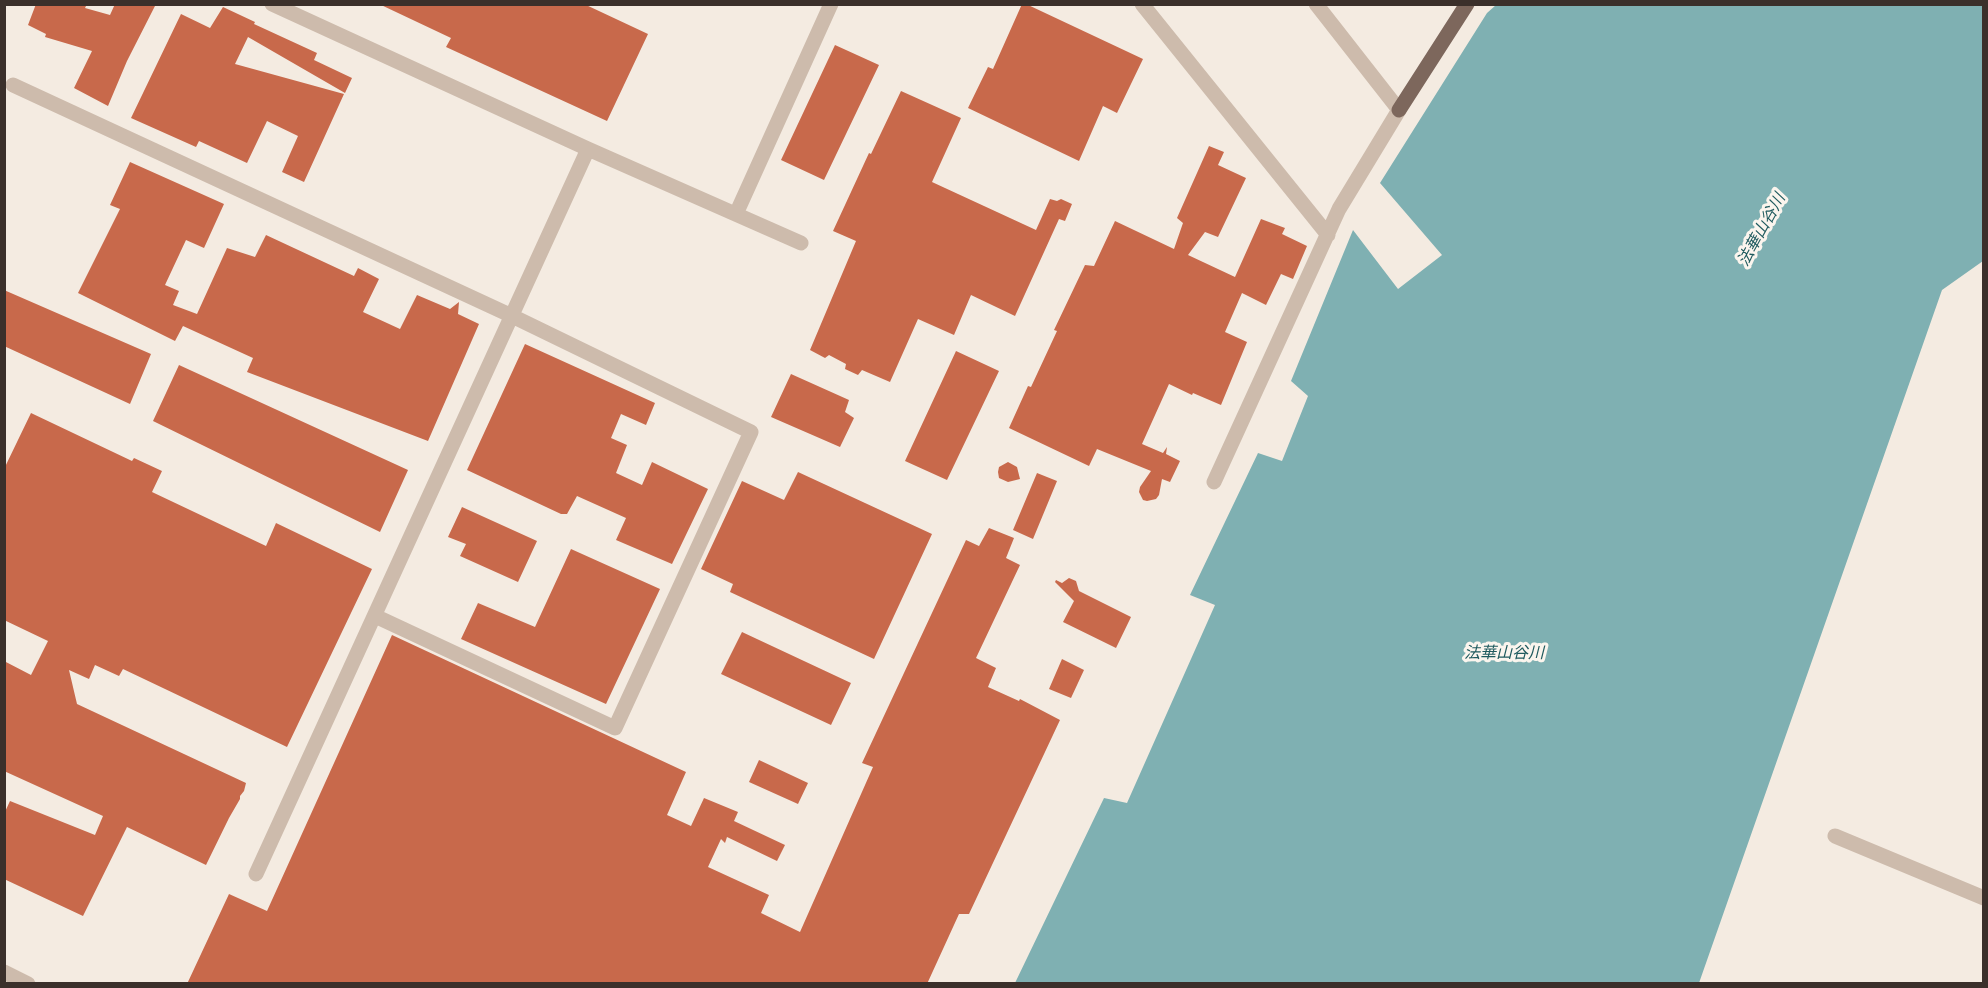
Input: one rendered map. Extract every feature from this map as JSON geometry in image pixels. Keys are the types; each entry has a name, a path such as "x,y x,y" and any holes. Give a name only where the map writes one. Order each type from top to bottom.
{"main road":[{"path":"1399,110 1467,4"}],"street":[{"path":"272,4 588,149 801,243"},
{"path":"736,214 831,4"},
{"path":"1142,4 1328,235"},
{"path":"1214,482 1339,209 1399,110 1316,4"},
{"path":"13,85 512,316 751,432 615,728 375,616"},
{"path":"256,874 588,149"},
{"path":"1835,836 1983,898"},
{"path":"4,972 28,984"}],"water":[{"name":"法華山谷川","path":"1496,5 1983,5 1983,261 1942,290 1699,983 1015,983 1104,798 1127,803 1215,605 1190,595 1258,453 1282,461 1308,396 1291,381 1353,230 1398,289 1442,255 1380,183 1487,13"}],"building":[{"path":"36,4 87,4 85,8 110,15 115,4 156,4 127,61 108,106 74,88 92,51 45,37 46,34 28,25"},
{"path":"379,4 584,4 648,34 607,121 446,47 451,38"},
{"path":"1022,4 1143,59 1117,113 1103,106 1079,161 968,108 988,67 993,69"},
{"path":"223,7 317,53 314,60 352,78 345,93 248,37 235,64 344,94 304,182 282,172 298,136 267,121 247,163 199,141 196,147 131,118 181,14 210,28"},
{"path":"835,45 879,65 824,180 781,160"},
{"path":"901,91 961,118 932,182 1036,230 1050,199 1057,201 1061,199 1072,204 1065,221 1059,219 1015,316 971,295 954,335 918,319 890,382 862,370 858,375 845,369 846,364 829,355 825,358 810,350 856,241 833,231"},
{"path":"1209,146 1224,152 1218,165 1246,178 1218,237 1205,232 1188,255 1235,277 1261,219 1285,228 1282,234 1307,246 1293,279 1281,274 1266,305 1242,293 1225,332 1247,342 1221,405 1169,384 1142,444 1163,453 1167,447 1166,454 1180,461 1170,482 1162,479 1156,499 1147,501 1143,500 1139,492 1151,471 1097,449 1089,466 1009,428 1028,386 1031,387 1057,331 1054,330 1085,265 1094,266 1115,221 1174,249 1183,223 1177,218"},
{"path":"130,162 224,204 204,248 186,240 165,285 179,291 173,305 197,314 227,248 255,257 266,235 354,276 358,268 379,279 363,312 400,329 417,295 450,309 459,302 458,314 479,324 428,441 247,372 253,358 183,326 175,341 78,293 120,209 110,205"},
{"path":"4,290 151,354 130,404 4,346"},
{"path":"525,344 655,403 646,425 621,414 611,438 627,445 616,473 642,485 652,462 708,489 672,564 616,540 626,518 577,496 567,514 561,514 467,470"},
{"path":"956,351 999,371 947,480 905,461"},
{"path":"179,365 408,470 380,532 153,421"},
{"path":"791,374 849,400 845,412 854,418 840,447 771,417"},
{"path":"31,413 132,461 134,458 162,471 152,492 266,546 276,523 372,569 287,747 123,669 119,676 95,665 89,679 69,670 77,704 246,783 206,865 127,827 83,916 4,879 4,814 10,801 95,835 103,816 4,771 4,661 31,675 48,641 4,620 4,469"},
{"path":"1008,462 1017,467 1020,479 1008,482 999,478 999,467"},
{"path":"798,472 932,534 874,659 730,592 733,584 701,569 742,481 784,500"},
{"path":"1037,473 1057,481 1033,539 1013,530"},
{"path":"462,507 537,541 518,582 460,556 466,544 448,537"},
{"path":"989,528 1014,538 1006,558 1020,565 976,658 996,668 988,687 1019,701 1020,699 1060,720 969,914 959,914 927,984 187,984 229,894 267,911 392,635 686,772 667,815 691,826 704,798 738,812 734,821 785,845 777,861 727,837 725,843 721,839 708,867 769,895 761,913 800,932 873,767 862,763 966,540 979,546"},
{"path":"571,549 660,589 606,704 461,639 478,603 535,627"},
{"path":"1069,578 1076,581 1079,591 1131,617 1116,648 1063,622 1074,601 1055,582 1056,580 1062,583"},
{"path":"742,632 851,683 831,725 721,674"},
{"path":"1062,659 1084,670 1071,698 1049,689"},
{"path":"759,760 808,783 798,804 749,782"}]}
